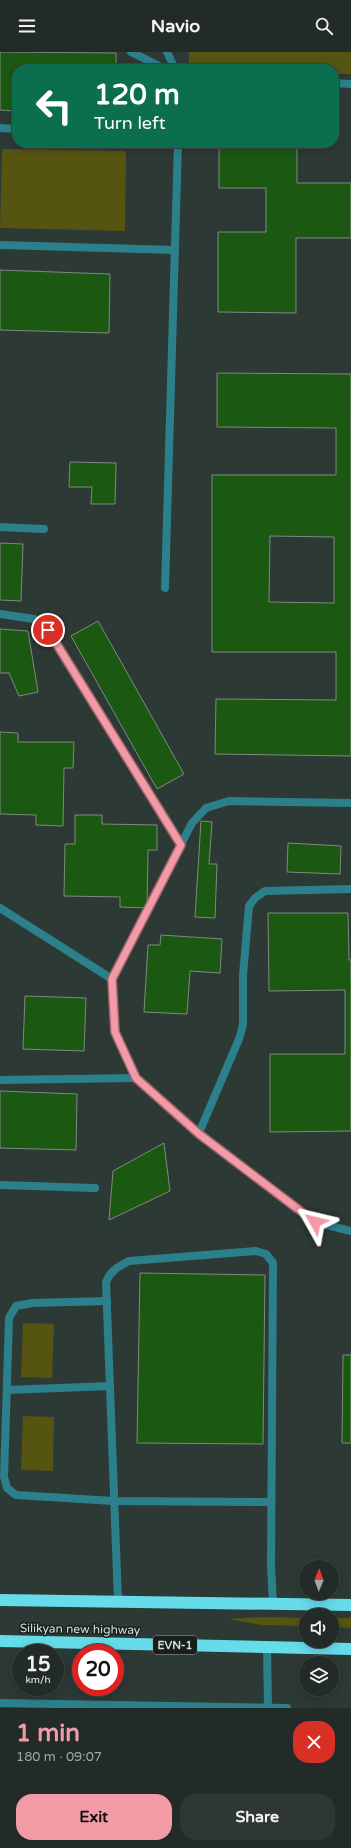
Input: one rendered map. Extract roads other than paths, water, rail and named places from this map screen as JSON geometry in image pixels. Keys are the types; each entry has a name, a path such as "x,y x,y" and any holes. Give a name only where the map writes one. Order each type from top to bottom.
{"highway":[{"path":"0,1600 351,1605"},
{"name":"Silikyan new highway","path":"0,1641 351,1649"}],"lane":[{"path":"131,52 155,64"},
{"path":"167,52 173,64"},
{"path":"339,83 351,84"},
{"path":"0,128 12,129"},
{"path":"165,588 178,148"},
{"path":"0,245 175,250"},
{"path":"0,527 44,529"},
{"path":"0,614 34,619 48,630 181,845"},
{"path":"351,803 229,801 206,808 192,823 112,979 115,1032 136,1078 199,1134 315,1222 351,1231"},
{"path":"199,1134 239,1039 243,1025 243,975 249,906 255,898 265,891 351,889"},
{"path":"0,908 112,979"},
{"path":"0,1080 136,1078"},
{"path":"0,1185 95,1188"},
{"path":"118,1601 106,1282 110,1274 116,1268 129,1261 256,1251 266,1254 273,1262 271,1502 273,1604"},
{"path":"107,1302 32,1303 16,1306 9,1318 4,1477 7,1488 16,1495 114,1501 271,1502"},
{"path":"7,1390 110,1386"},
{"path":"267,1647 268,1708"},
{"path":"0,1703 287,1708"}]}
